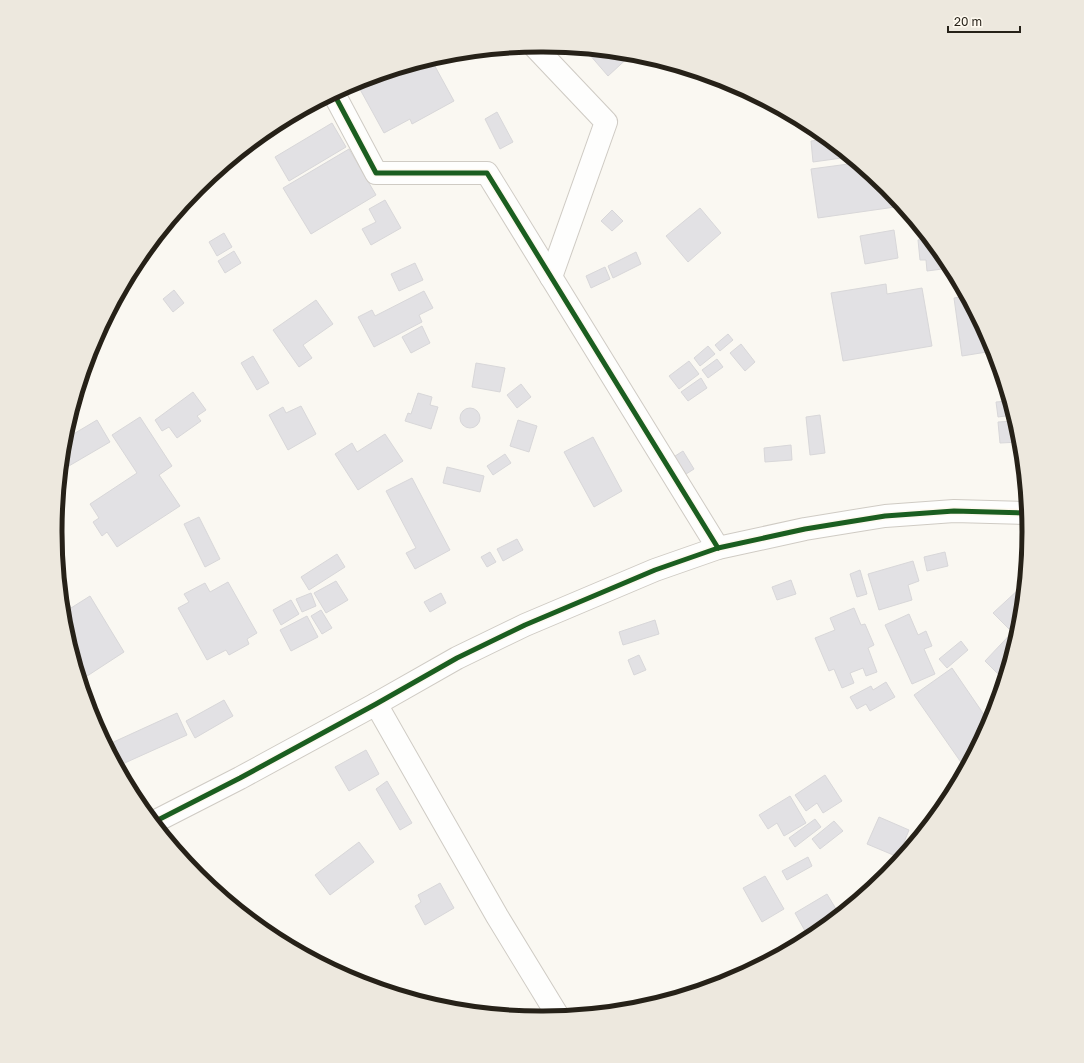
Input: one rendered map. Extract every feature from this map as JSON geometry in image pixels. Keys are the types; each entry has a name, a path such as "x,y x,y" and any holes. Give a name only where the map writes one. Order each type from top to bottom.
{"street":[{"path":"540,52 606,122 551,277"},
{"path":"336,98 376,173 487,173 718,548"},
{"path":"159,819 240,778 457,658 525,625 655,570 718,548 804,529 885,516 954,511 1021,513"},
{"path":"376,704 497,916 555,1011"}],"building":[{"path":"589,55 626,59 608,76"},
{"path":"434,64 454,101 412,124 410,119 384,133 359,88 388,77"},
{"path":"497,112 513,142 500,149 485,119"},
{"path":"332,123 346,147 289,181 275,157"},
{"path":"818,140 842,158 813,162 811,141"},
{"path":"349,149 376,195 311,234 283,188"},
{"path":"849,164 895,207 818,218 811,169"},
{"path":"385,200 401,228 371,245 362,229 376,222 369,209"},
{"path":"700,208 721,233 688,262 666,236"},
{"path":"612,210 623,221 612,231 601,221"},
{"path":"894,230 898,258 865,264 860,236"},
{"path":"224,233 232,247 217,256 209,242"},
{"path":"921,239 943,269 927,271 926,260 920,260 918,240"},
{"path":"234,251 241,263 225,273 218,261"},
{"path":"636,252 641,264 613,278 608,266"},
{"path":"415,263 423,280 399,291 391,274"},
{"path":"605,267 610,279 591,288 586,276"},
{"path":"886,284 887,294 922,288 932,346 843,361 831,293"},
{"path":"174,290 184,303 173,312 163,299"},
{"path":"424,291 433,308 419,315 422,322 374,347 358,317 372,310 375,316"},
{"path":"960,297 972,319 987,352 962,356 954,298"},
{"path":"316,300 333,324 303,345 312,358 299,367 273,330"},
{"path":"422,326 430,343 411,353 402,337"},
{"path":"728,334 733,340 720,351 715,345"},
{"path":"741,344 755,362 745,371 730,353"},
{"path":"708,346 715,354 700,366 694,358"},
{"path":"253,356 269,383 257,390 241,363"},
{"path":"717,359 723,367 708,378 702,370"},
{"path":"689,361 699,374 679,389 669,376"},
{"path":"476,363 505,368 500,392 472,387"},
{"path":"701,378 707,388 688,401 681,392"},
{"path":"521,384 531,397 517,408 507,395"},
{"path":"193,392 206,410 197,416 201,421 177,438 169,427 162,431 155,420"},
{"path":"418,393 432,397 430,405 438,407 431,429 405,421 408,413 411,414"},
{"path":"1003,401 1007,416 998,417 996,402"},
{"path":"301,406 316,434 288,450 269,415 283,407 286,413"},
{"path":"470,408 477,411 480,418 477,425 470,428 463,425 460,418 463,411"},
{"path":"820,415 825,453 810,455 806,417"},
{"path":"140,417 172,466 159,475 180,506 117,547 107,532 102,536 93,522 99,518 90,504 137,473 112,435"},
{"path":"97,420 110,442 67,467 73,434"},
{"path":"518,420 537,426 529,452 510,446"},
{"path":"1008,421 1013,442 1000,443 998,422"},
{"path":"385,434 403,461 358,490 335,454 352,443 357,452"},
{"path":"593,437 622,491 594,507 564,452"},
{"path":"791,445 792,460 765,462 764,448"},
{"path":"683,451 694,469 683,476 672,458"},
{"path":"505,454 511,463 493,475 487,466"},
{"path":"447,467 484,476 480,492 443,483"},
{"path":"412,478 450,550 415,569 406,553 416,548 386,491"},
{"path":"199,517 220,559 205,567 184,524"},
{"path":"517,539 523,550 503,561 497,549"},
{"path":"490,552 496,562 487,567 481,557"},
{"path":"945,552 948,566 927,571 924,557"},
{"path":"337,554 345,567 309,590 301,577"},
{"path":"913,561 919,581 908,585 912,600 879,610 868,574"},
{"path":"860,570 867,594 857,597 850,574"},
{"path":"791,580 796,594 777,600 772,587"},
{"path":"336,581 348,600 326,613 314,593"},
{"path":"228,582 257,633 247,639 249,644 229,655 226,650 207,660 178,608 189,602 184,594 205,583 210,592"},
{"path":"1017,591 1012,627 1009,629 993,613"},
{"path":"311,593 316,606 302,612 296,599"},
{"path":"441,593 446,603 430,612 424,602"},
{"path":"90,596 124,652 85,677 79,656 68,603 71,608"},
{"path":"291,600 299,614 281,625 273,610"},
{"path":"854,608 861,625 865,624 874,645 868,648 877,672 866,676 863,668 850,673 854,683 842,688 834,669 829,671 815,638 835,630 830,618"},
{"path":"321,610 332,628 322,634 311,616"},
{"path":"909,614 918,635 926,631 932,646 924,649 935,674 912,684 885,625"},
{"path":"307,616 318,637 291,651 280,630"},
{"path":"655,620 659,634 623,645 619,632"},
{"path":"1010,635 999,675 985,661"},
{"path":"961,641 968,650 947,668 939,659"},
{"path":"639,655 646,670 634,675 628,660"},
{"path":"952,668 985,716 961,763 914,695"},
{"path":"886,682 895,697 870,711 866,704 857,709 850,697 871,686 873,690"},
{"path":"224,700 233,716 195,738 186,721"},
{"path":"177,713 187,735 123,764 112,743"},
{"path":"366,750 379,774 349,791 335,767"},
{"path":"825,775 842,801 823,813 817,803 806,811 795,795"},
{"path":"387,781 412,823 400,830 376,789"},
{"path":"790,796 806,823 784,836 777,823 768,829 759,815"},
{"path":"879,817 909,830 901,850 895,856 867,844"},
{"path":"815,819 821,827 795,847 789,838"},
{"path":"834,821 843,831 820,849 812,839"},
{"path":"359,842 374,862 330,895 315,875"},
{"path":"808,857 812,866 787,880 782,871"},
{"path":"765,876 784,909 762,922 743,888"},
{"path":"440,883 454,908 425,925 415,906 421,902 418,895"},
{"path":"827,894 837,910 805,932 795,913"}],"cycle path":[{"path":"336,98 376,173 487,173 718,548"},
{"path":"159,819 240,778 457,658 525,625 655,570 718,548 805,529 885,516 954,511 1021,513"}]}
